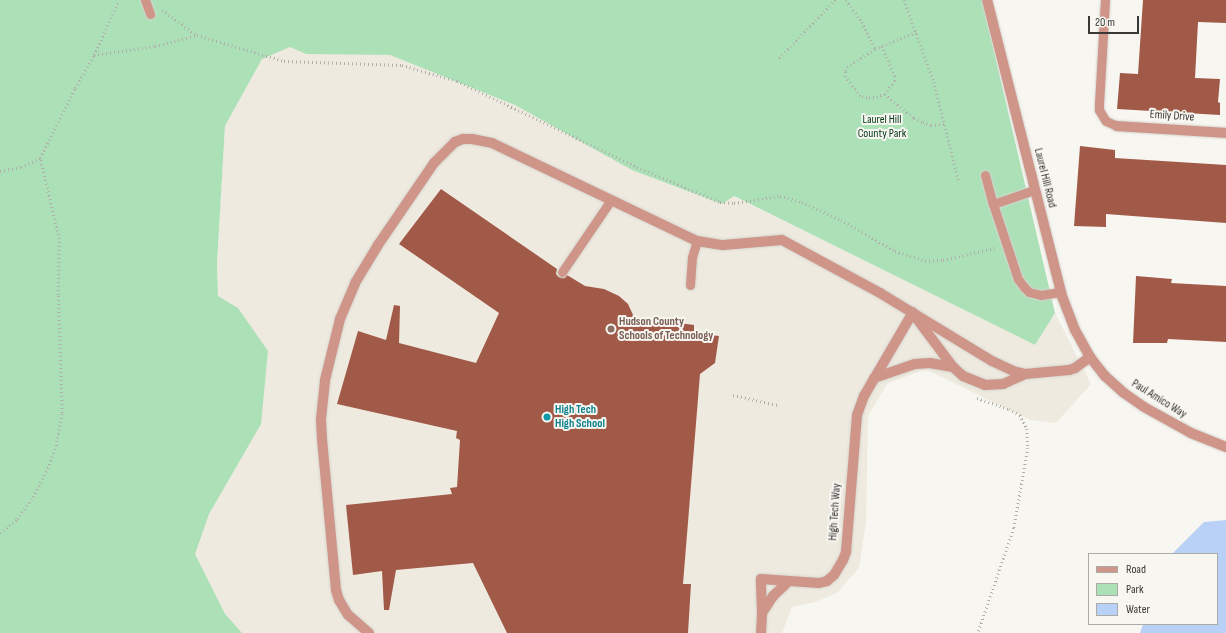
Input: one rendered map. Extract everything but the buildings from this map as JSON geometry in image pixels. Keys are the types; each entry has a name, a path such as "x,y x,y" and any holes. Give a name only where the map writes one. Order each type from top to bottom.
{"street":[{"name":"Laurel Hill Road","path":"987,0 1060,292 1075,330 1090,357"},
{"name":"Emily Drive","path":"1117,126 1226,133"},
{"path":"369,633 348,615 339,600 336,590 322,432 322,400 325,380 340,320 355,283 375,250 434,163 448,148 463,139 492,143 697,241 723,245 782,240 804,250 913,312 992,361 1013,371 1025,374 1069,370 1075,368 1090,357"},
{"path":"913,312 953,367 972,381 991,386 1003,384 1025,374"},
{"name":"High Tech Way","path":"762,613 761,579 819,584 827,581 834,575 843,560 846,552 855,426 860,405 874,378 913,312"},
{"name":"Paul Amico Way","path":"1090,357 1105,376 1124,393 1144,407 1191,433 1226,447"},
{"path":"874,378 916,364 930,363 953,367"},
{"path":"761,633 762,613 773,596 788,582"}],"lane":[{"path":"145,0 150,14"},
{"path":"1105,2 1099,110 1106,121 1117,126"},
{"path":"985,175 1018,279 1029,292 1041,295 1060,292"},
{"path":"993,204 1034,190"},
{"path":"562,272 611,200"},
{"path":"690,285 692,257 697,241"}],"path":[{"path":"0,171 21,167 40,158 75,88 94,56 119,0"},
{"path":"778,58 835,0"},
{"path":"846,0 862,22 875,49"},
{"path":"904,0 934,82 959,182"},
{"path":"156,5 198,35 284,61 402,65 457,81 637,167 720,202 734,203 780,196 802,202 841,220 895,251 925,261 944,260 988,251 1006,244"},
{"path":"882,46 895,76 895,80 885,94 874,98 860,96 845,77 847,66 875,49 882,46 916,32"},
{"path":"94,56 155,46 198,35"},
{"path":"885,94 914,118 931,125 944,124"},
{"path":"0,533 17,519 33,497 46,472 56,446 62,413 58,295 59,239 40,158"},
{"path":"970,394 985,402 1016,412 1024,421 1028,436 1028,448 1014,528 978,633"},
{"path":"733,395 778,405"}],"shaded area":[{"name":"Hudson County Schools of Technology","path":"303,41 410,46 561,111 1035,345 1055,313 1091,384 1056,423 1030,420 925,369 887,384 868,416 866,522 859,568 837,593 815,602 792,607 782,633 184,633 193,438 220,354 217,263 225,126 262,59"}],"green space":[{"name":"Laurel Hill County Park","path":"0,0 982,0 1055,313 1035,345 734,196 722,204 632,170 515,105 390,55 306,54 290,47 262,59 225,126 217,263 218,296 238,308 268,351 261,424 209,514 195,554 225,614 242,633 0,633"}],"water":[{"path":"1226,520 1226,633 1140,633 1143,625 1218,625 1218,553 1173,553 1204,522"}],"place":[{"name":"Hudson County Schools of Technology","path":"611,329"},
{"name":"High Tech High School","path":"547,417"}]}
